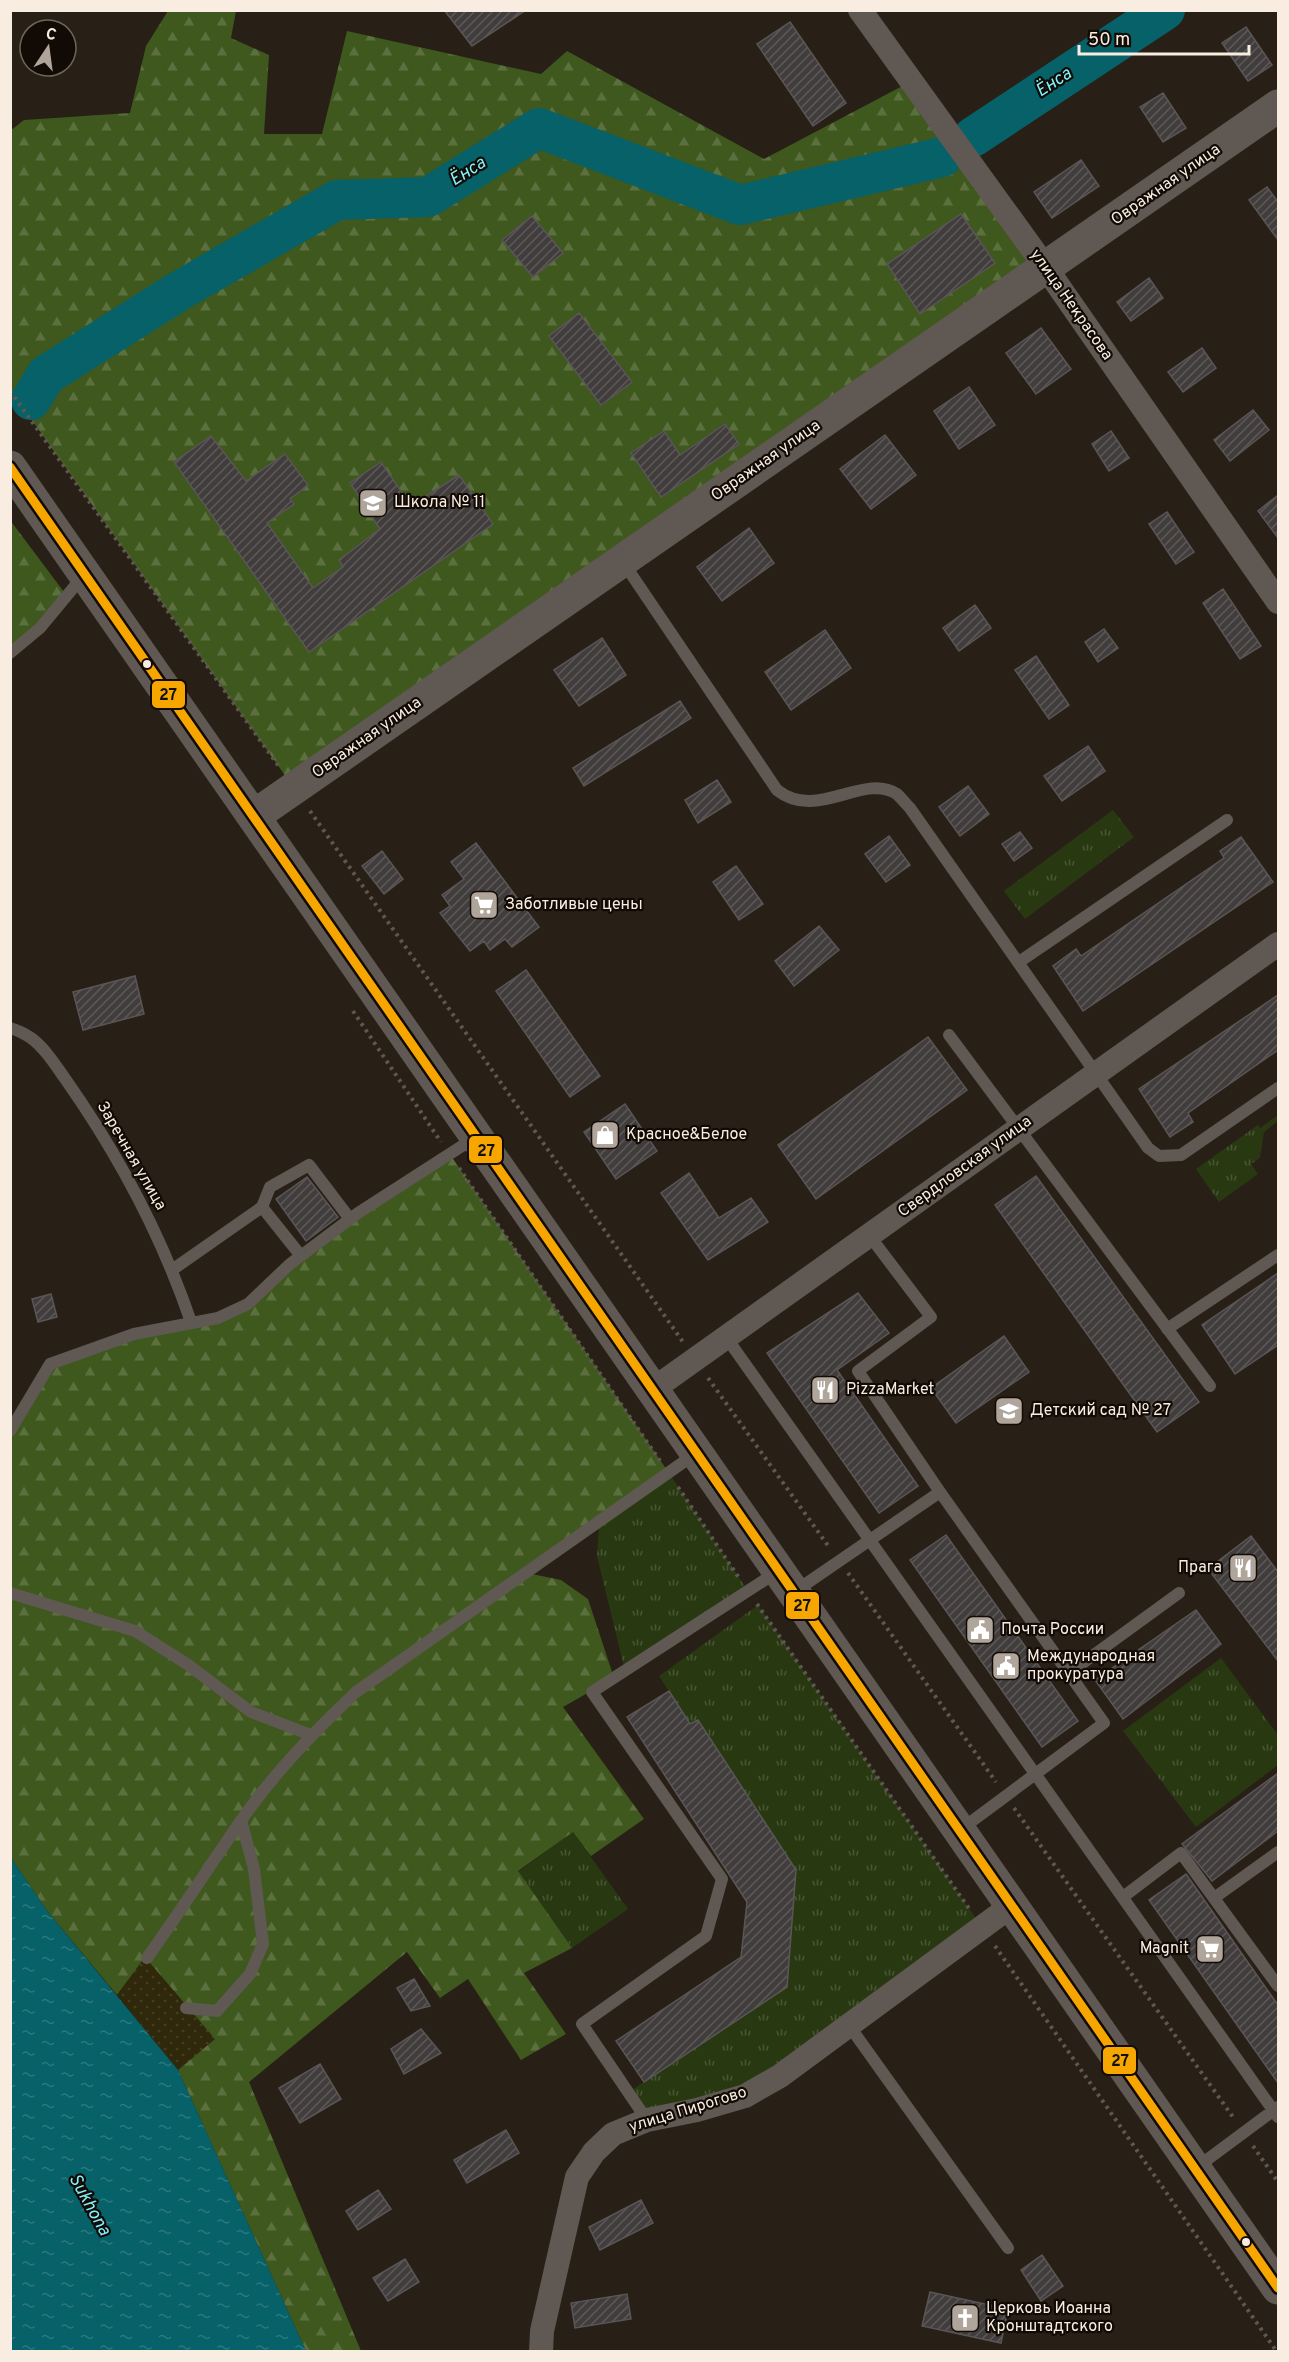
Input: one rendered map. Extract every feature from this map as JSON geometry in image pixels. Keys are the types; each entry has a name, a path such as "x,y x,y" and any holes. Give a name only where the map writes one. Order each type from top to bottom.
{"main road":[{"name":"Овражная улица","path":"254,816 1278,106"},
{"path":"10,467 254,816 463,1145 652,1390 1278,2288"}],"street":[{"name":"улица Некрасова","path":"860,10 1046,268 1278,602"},
{"name":"Свердловская улица","path":"652,1390 1278,944"},
{"name":"улица Пирогово","path":"541,2352 542,2331 577,2177 594,2152 613,2134 647,2120 697,2110 745,2096 780,2076 1011,1906"}],"lane":[{"path":"622,561 777,790 787,798 799,802 820,801 878,789 896,794 910,808 1020,962 1148,1149 1159,1156 1181,1155 1278,1088"},
{"path":"10,653 40,628 85,574"},
{"path":"1020,962 1227,820"},
{"name":"Заречная улица","path":"10,1028 32,1038 38,1044 87,1110 154,1230 191,1322"},
{"path":"949,1035 1210,1386"},
{"path":"10,1431 50,1364 134,1334 218,1318 248,1304 301,1256 350,1219 463,1145"},
{"path":"172,1270 262,1207 270,1187 309,1165 350,1219"},
{"path":"262,1207 301,1256"},
{"path":"869,1235 931,1317 858,1371 940,1492 1104,1724 959,1831"},
{"path":"1167,1329 1278,1255"},
{"path":"726,1337 1277,2111 1195,2169"},
{"path":"147,1958 198,1888 241,1820 311,1735 356,1692 696,1454"},
{"path":"647,2120 582,2024 706,1936 722,1879 592,1692 748,1591 786,1582 839,1561 940,1492"},
{"path":"10,1593 135,1631 186,1664 251,1712 311,1735"},
{"path":"1069,1673 1179,1593"},
{"path":"186,2008 217,2011 250,1974 263,1944 255,1869 241,1820"},
{"path":"1214,1898 1278,1852"},
{"path":"1123,1897 1181,1853 1278,1986"},
{"path":"848,2024 1008,2248"}],"path":[{"path":"10,391 294,788 1000,1788"},
{"path":"349,1006 463,1145 669,1473 748,1591 1277,2352"},
{"path":"1013,1807 1278,2182"}],"green space":[{"path":"168,11 236,11 231,38 269,55 264,134 322,134 347,31 541,74 567,51 764,159 910,82 1046,268 294,788 11,391 10,131 24,120 130,113 146,46"},
{"path":"10,520 67,596 10,653"},
{"path":"1113,810 1134,837 1025,919 1004,891"},
{"path":"1277,1116 1278,1121 1264,1132 1260,1158 1251,1164 1258,1174 1219,1202 1196,1169 1258,1125 1260,1128"},
{"path":"449,1153 669,1473 527,1573 561,1580 588,1599 614,1678 563,1707 644,1819 591,1856 573,1832 518,1871 572,1948 524,1973 566,2034 521,2060 468,1979 440,1998 407,1952 249,2082 361,2351 306,2351 178,2070 214,2039 145,1958 117,1995 48,1912 11,1858 11,1431 50,1364 248,1304 290,1264"},
{"path":"669,1473 748,1591 625,1671 597,1556 599,1522"},
{"path":"758,1605 982,1927 780,2076 647,2120 629,2092 787,1986 796,1870 698,1720 690,1724 659,1676"},
{"path":"1221,1658 1278,1735 1278,1765 1196,1827 1123,1731"},
{"path":"573,1832 628,1909 572,1948 518,1872"}],"sand":[{"path":"145,1957 215,2039 178,2070 117,1995"}],"water":[{"name":"Sukhona","path":"11,1858 48,1912 178,2070 306,2351 11,2351"}],"building":[{"path":"444,10 526,10 472,46"},
{"path":"790,22 846,103 813,126 757,44"},
{"path":"1246,27 1272,65 1248,81 1222,43"},
{"path":"1163,93 1186,128 1163,142 1140,107"},
{"path":"1081,160 1099,186 1052,218 1034,192"},
{"path":"1267,187 1278,202 1278,240 1249,200"},
{"path":"961,214 995,263 920,314 887,264"},
{"path":"532,216 563,253 533,277 502,240"},
{"path":"1149,278 1163,298 1131,321 1117,302"},
{"path":"579,313 632,382 601,405 549,336"},
{"path":"1041,328 1071,369 1036,394 1006,353"},
{"path":"1202,348 1216,368 1183,392 1168,372"},
{"path":"969,387 995,425 959,449 934,411"},
{"path":"1253,410 1269,430 1230,461 1214,440"},
{"path":"725,424 739,444 661,497 631,453 664,431 680,455"},
{"path":"1111,431 1129,458 1109,471 1092,444"},
{"path":"885,435 916,475 871,509 840,469"},
{"path":"211,436 246,481 285,454 308,485 290,499 294,504 267,523 313,588 343,567 339,560 380,529 350,483 381,462 411,506 459,475 493,524 309,652 174,462"},
{"path":"1278,495 1278,538 1258,511"},
{"path":"1167,512 1194,552 1176,564 1149,524"},
{"path":"749,528 774,563 722,601 697,567"},
{"path":"1223,589 1261,646 1240,659 1203,603"},
{"path":"975,605 991,628 959,651 943,628"},
{"path":"1104,629 1118,648 1098,662 1085,642"},
{"path":"825,630 851,668 791,710 765,672"},
{"path":"602,638 626,675 579,706 554,670"},
{"path":"1036,656 1069,705 1049,719 1015,670"},
{"path":"680,701 691,718 584,786 573,768"},
{"path":"1088,746 1105,771 1062,801 1044,776"},
{"path":"717,780 731,802 698,823 685,800"},
{"path":"968,786 989,814 960,836 939,807"},
{"path":"1020,832 1032,848 1014,861 1002,844"},
{"path":"889,836 910,865 886,882 865,854"},
{"path":"1241,837 1273,882 1083,1011 1053,966 1076,949 1081,956 1224,858 1220,851"},
{"path":"476,843 539,927 512,947 505,939 490,950 484,941 470,951 440,913 450,906 442,895 464,879 451,862"},
{"path":"382,851 403,879 384,894 362,866"},
{"path":"736,866 763,904 739,920 713,882"},
{"path":"819,926 839,950 794,986 775,961"},
{"path":"526,970 600,1076 570,1097 496,991"},
{"path":"135,976 144,1014 83,1030 73,992"},
{"path":"1278,995 1278,1050 1188,1113 1193,1122 1170,1137 1139,1089"},
{"path":"928,1037 967,1090 816,1199 778,1145"},
{"path":"625,1104 657,1151 616,1179 584,1132"},
{"path":"689,1173 719,1218 751,1198 768,1222 708,1260 661,1193"},
{"path":"1036,1176 1199,1402 1157,1432 995,1205"},
{"path":"307,1177 338,1217 306,1241 276,1199"},
{"path":"1278,1273 1278,1345 1235,1374 1202,1325"},
{"path":"858,1293 889,1333 837,1370 918,1486 879,1513 767,1353"},
{"path":"51,1294 57,1317 38,1322 32,1299"},
{"path":"1004,1336 1029,1372 956,1423 931,1388"},
{"path":"946,1535 1078,1721 1042,1747 910,1560"},
{"path":"1251,1536 1278,1572 1278,1661 1208,1569"},
{"path":"1196,1610 1221,1644 1123,1719 1095,1680"},
{"path":"669,1691 690,1724 698,1720 796,1870 787,1987 644,2082 616,2041 741,1957 747,1902 627,1717"},
{"path":"1278,1773 1278,1831 1212,1881 1182,1844"},
{"path":"1186,1874 1278,2005 1278,2083 1149,1900"},
{"path":"414,1979 430,2006 411,2011 397,1988"},
{"path":"421,2029 441,2053 404,2074 391,2049"},
{"path":"320,2064 341,2099 300,2123 279,2088"},
{"path":"506,2130 519,2153 467,2183 454,2160"},
{"path":"378,2190 391,2209 358,2230 346,2211"},
{"path":"641,2200 653,2223 600,2250 589,2227"},
{"path":"1042,2255 1063,2286 1041,2301 1021,2270"},
{"path":"405,2259 419,2282 388,2301 373,2278"},
{"name":"Церковь Иоанна Кронштадтского","path":"930,2292 1008,2309 1001,2343 922,2326"},
{"path":"627,2294 631,2319 575,2328 571,2303"}],"waterway":[{"name":"Ёнса","path":"973,137 1165,10"},
{"name":"Ёнса","path":"31,400 46,375 179,291 337,200 428,197 539,128 740,205 942,157"}],"transit line":[{"name":"27","path":"10,467 1278,2288"}],"place":[{"name":"Школа № 11","path":"373,503"},
{"name":"Заботливые цены","path":"484,905"},
{"name":"Красное&Белое","path":"605,1135"},
{"name":"PizzaMarket","path":"825,1390"},
{"name":"Детский сад № 27","path":"1009,1411"},
{"name":"Прага","path":"1243,1568"},
{"name":"Почта России","path":"980,1630"},
{"name":"Международная прокуратура","path":"1006,1666"},
{"name":"Magnit","path":"1210,1949"},
{"name":"Церковь Иоанна Кронштадтского","path":"965,2318"}]}
